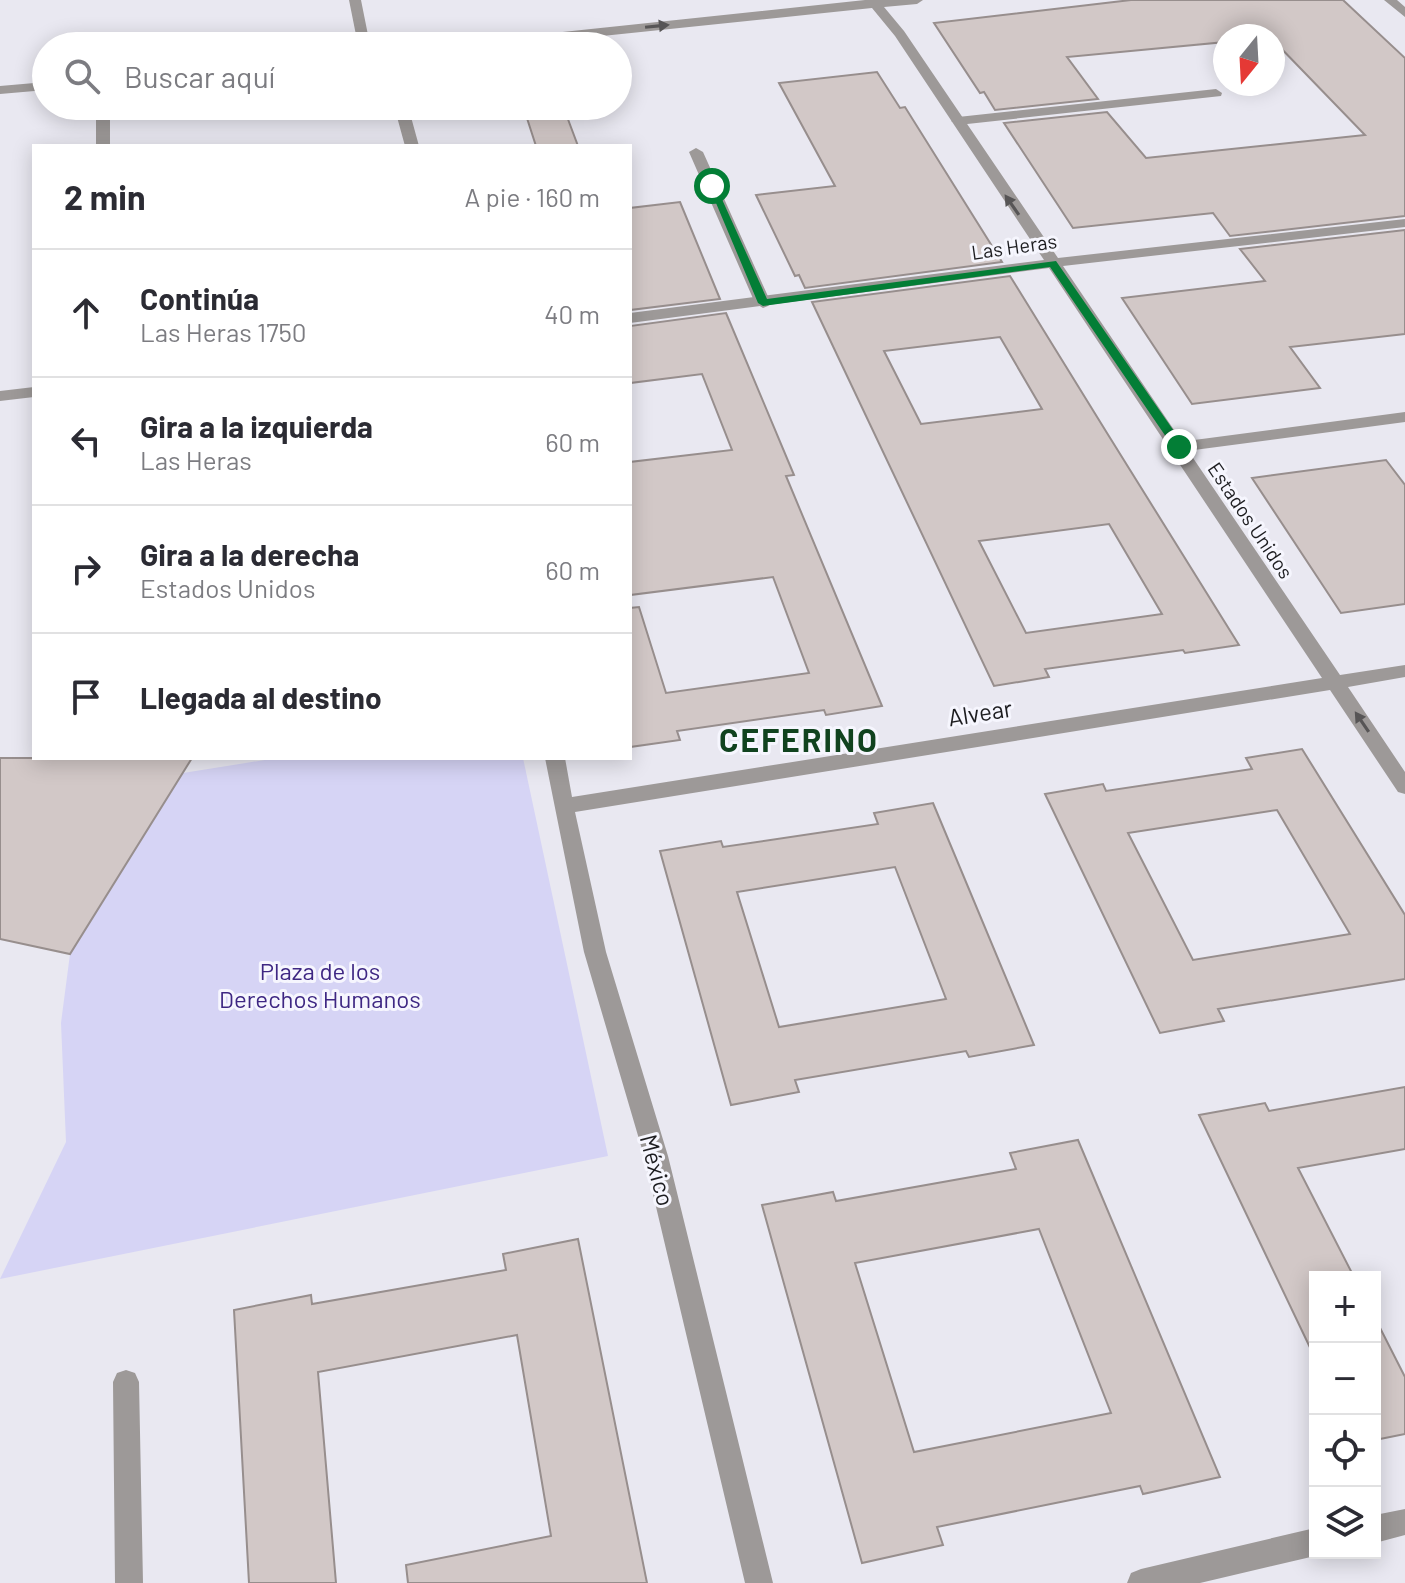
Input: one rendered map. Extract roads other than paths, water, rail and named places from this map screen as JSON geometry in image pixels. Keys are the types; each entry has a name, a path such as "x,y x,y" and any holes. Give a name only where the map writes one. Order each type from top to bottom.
{"street":[{"path":"355,0 361,32"},
{"path":"597,32 917,0"},
{"path":"1390,0 1405,13"},
{"name":"Estados Unidos","path":"873,2 900,34 1405,787"},
{"path":"0,90 32,87"},
{"path":"958,121 1213,93"},
{"path":"103,120 103,144"},
{"path":"405,120 411,144"},
{"path":"696,152 763,303"},
{"name":"Las Heras","path":"632,318 1052,263 1405,223"},
{"path":"0,396 32,392"},
{"path":"1179,447 1405,417"},
{"name":"Alvear","path":"564,806 1405,671"},
{"name":"México","path":"555,760 595,952 656,1156 759,1583"},
{"path":"126,1382 129,1583"},
{"path":"1381,1528 1405,1522"},
{"path":"1141,1583 1309,1543"}],"district":[{"name":"CEFERINO","path":"799,739"}],"park label":[{"name":"Plaza de los Derechos Humanos","path":"320,984"}]}
